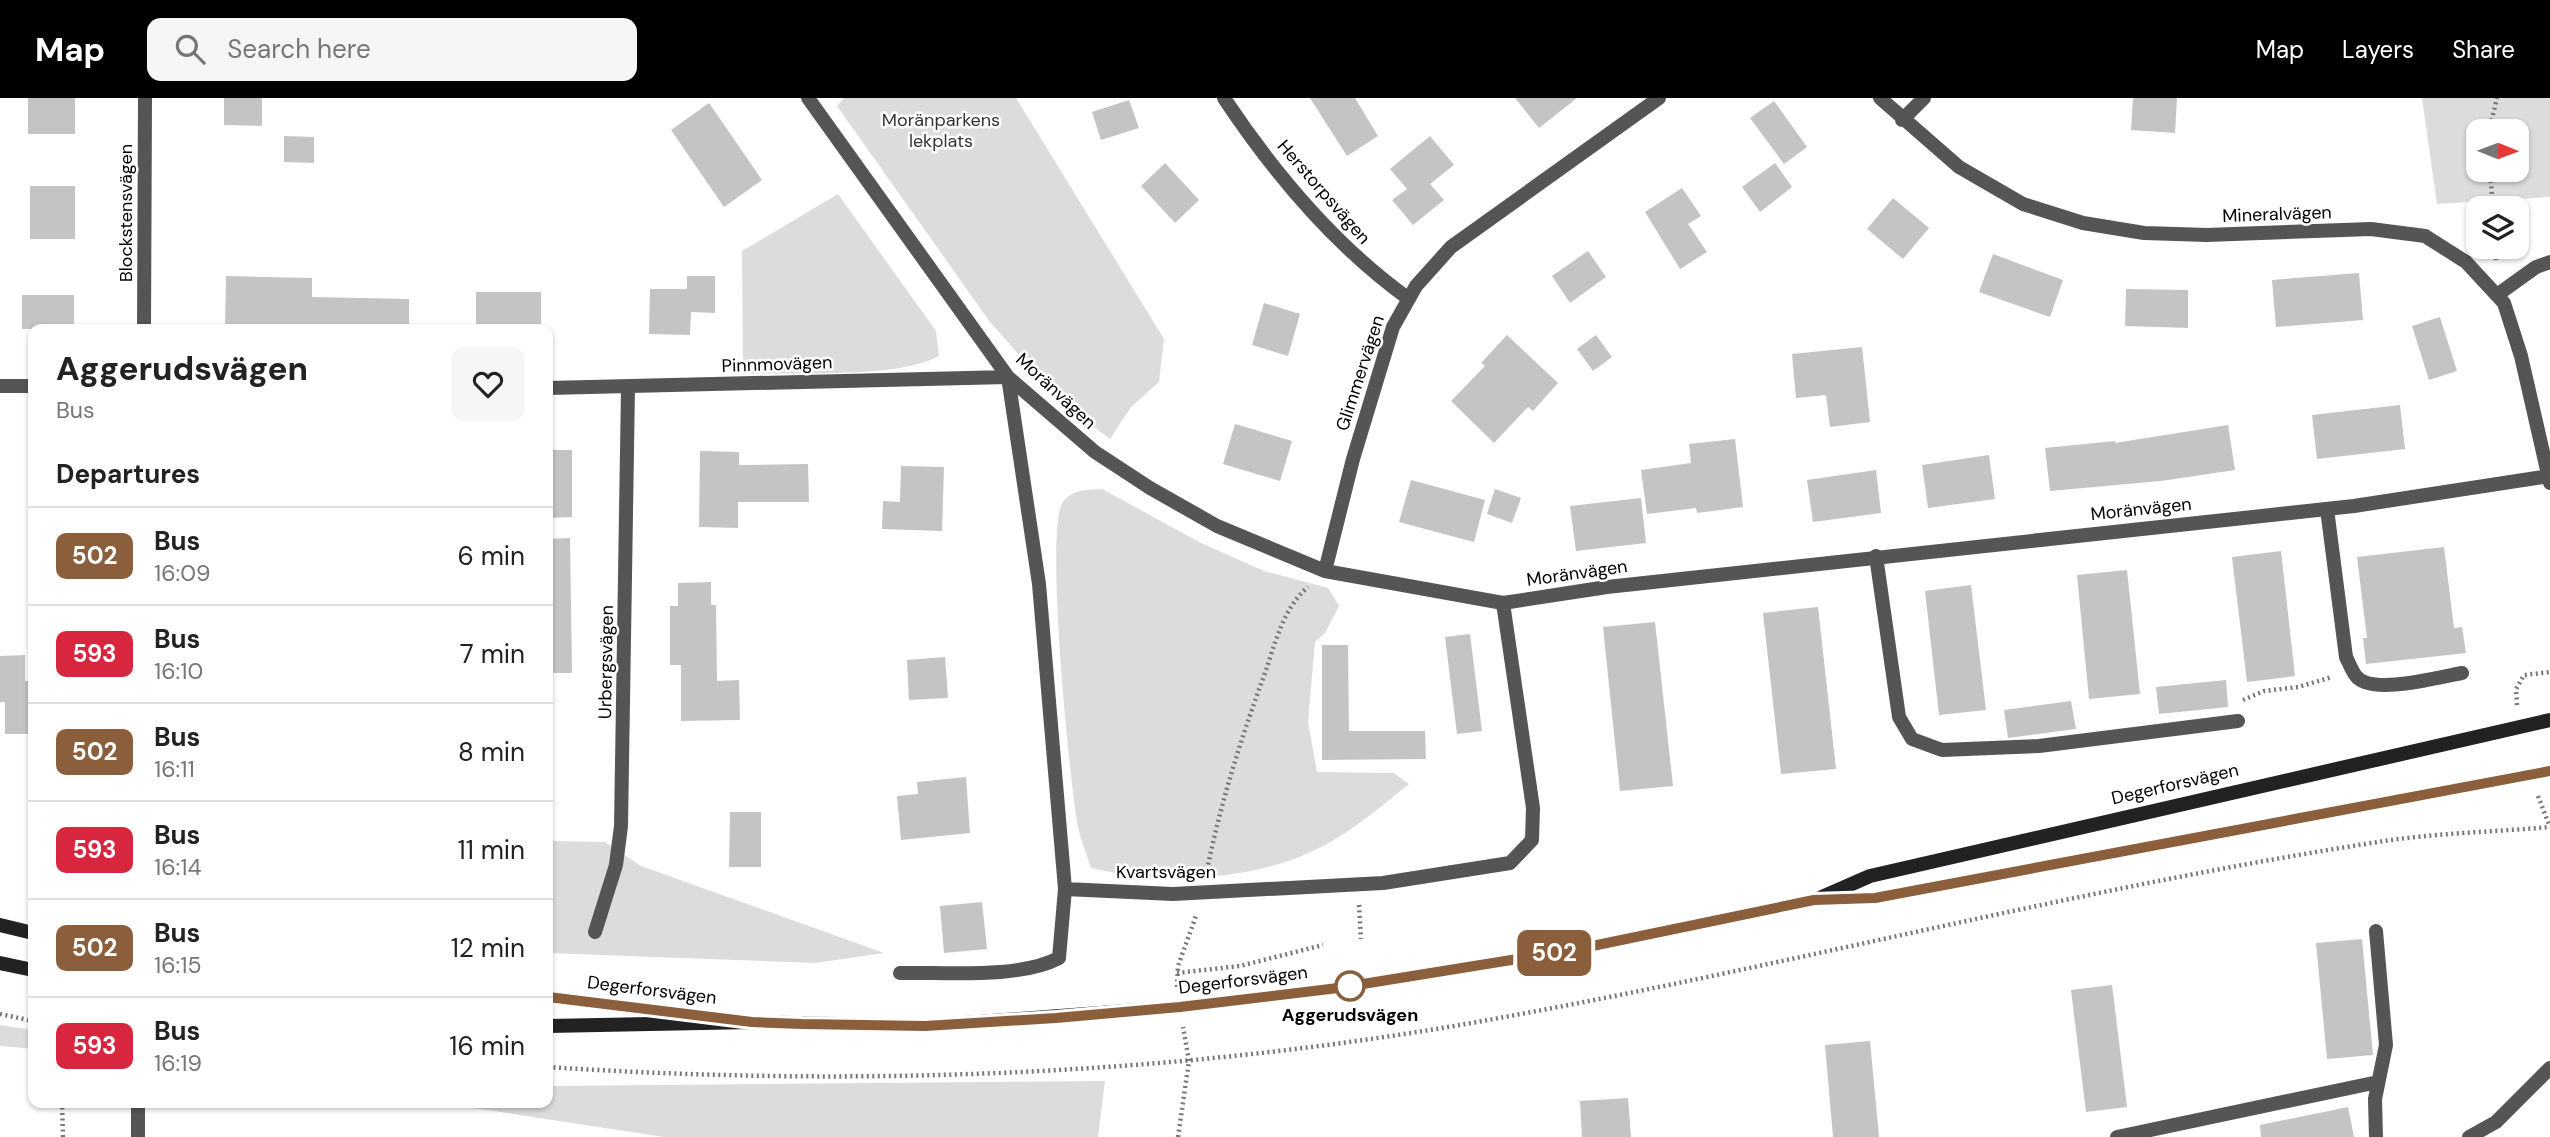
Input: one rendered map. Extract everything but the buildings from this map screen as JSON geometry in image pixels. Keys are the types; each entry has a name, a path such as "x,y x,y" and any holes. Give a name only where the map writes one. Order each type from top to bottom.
{"main road":[{"name":"Degerforsvägen","path":"1814,900 1870,876 2550,720"},
{"name":"Degerforsvägen","path":"553,1026 752,1022 925,1026 1180,1007 1338,988 1573,950 1814,900 1875,898 2550,771"},
{"path":"0,925 28,932"},
{"path":"0,963 28,969"},
{"name":"Degerforsvägen","path":"553,998 752,1022"}],"street":[{"name":"Blockstensvägen","path":"144,324 145,98"},
{"name":"Moränvägen","path":"808,98 1008,377 1095,452 1150,488 1217,526 1325,571 1503,603 1607,587 1876,556 2327,509 2549,479"},
{"name":"Herstorpsvägen","path":"1224,98 1251,136 1317,217 1369,270 1409,299"},
{"name":"Glimmervägen","path":"1325,571 1361,432 1393,327 1416,286 1451,247 1659,98"},
{"name":"Mineralvägen","path":"1880,98 1959,167 2023,204 2083,223 2157,234 2221,235 2371,229 2426,236 2466,262 2504,303 2521,356 2549,479"},
{"path":"1902,120 1924,98"},
{"path":"2497,295 2536,267 2550,262"},
{"name":"Pinnmovägen","path":"553,388 1008,377"},
{"path":"900,973 1008,970 1045,965 1059,958 1065,889 1039,584 1008,377"},
{"path":"0,386 28,386"},
{"name":"Urbergsvägen","path":"595,932 616,865 621,826 628,388"},
{"path":"2327,509 2346,657 2357,678 2370,685 2384,686 2462,673"},
{"path":"1876,556 1899,716 1912,739 1942,750 2039,746 2238,721"},
{"name":"Kvartsvägen","path":"1065,889 1202,892 1358,884 1470,872 1510,863 1532,840 1533,808 1503,603"},
{"path":"2376,931 2386,1045 2374,1110 2376,1137"},
{"path":"2469,1137 2496,1122 2550,1068"},
{"path":"2117,1137 2179,1131 2378,1082"},
{"path":"138,1108 138,1137"}],"path":[{"path":"2492,119 2497,98"},
{"path":"1202,892 1235,756 1280,631 1301,593 1325,571"},
{"path":"2238,721 2239,705 2244,698 2298,687 2353,670"},
{"path":"2516,702 2516,689 2524,675 2550,671"},
{"path":"553,1067 658,1074 910,1076 1189,1060 1334,1044 1509,1017 2132,886 2383,841 2550,827 2538,798"},
{"path":"1358,884 1361,940"},
{"path":"1177,973 1240,966 1323,946"},
{"path":"0,1014 28,1020"},
{"path":"62,1108 64,1137"}],"green space":[{"name":"Moränparkens lekplats","path":"844,98 1016,98 1164,339 1159,382 1131,407 1110,439 1061,402 990,322 837,106"},
{"path":"2422,98 2550,98 2550,197 2466,196 2466,202 2437,204"},
{"path":"838,194 936,331 939,356 921,363 872,371 743,374 742,251"},
{"path":"1102,489 1201,543 1264,571 1328,588 1339,606 1325,633 1315,642 1308,722 1317,772 1394,773 1409,784 1339,837 1313,851 1260,869 1174,878 1091,868 1078,827 1070,762 1060,658 1056,557 1058,521 1063,502 1076,492"},
{"path":"553,841 605,842 641,866 884,953 815,963 553,953"},
{"path":"0,1025 28,1029 28,1049 0,1046"},
{"path":"1105,1081 1098,1137 664,1137 474,1108 553,1108 553,1086"}],"bus line":[{"name":"502","path":"553,998 752,1022 925,1026 1180,1007 1338,988 1573,950 1814,900 1875,898 2550,771"}],"place":[{"name":"Aggerudsvägen","path":"1350,986"}]}
